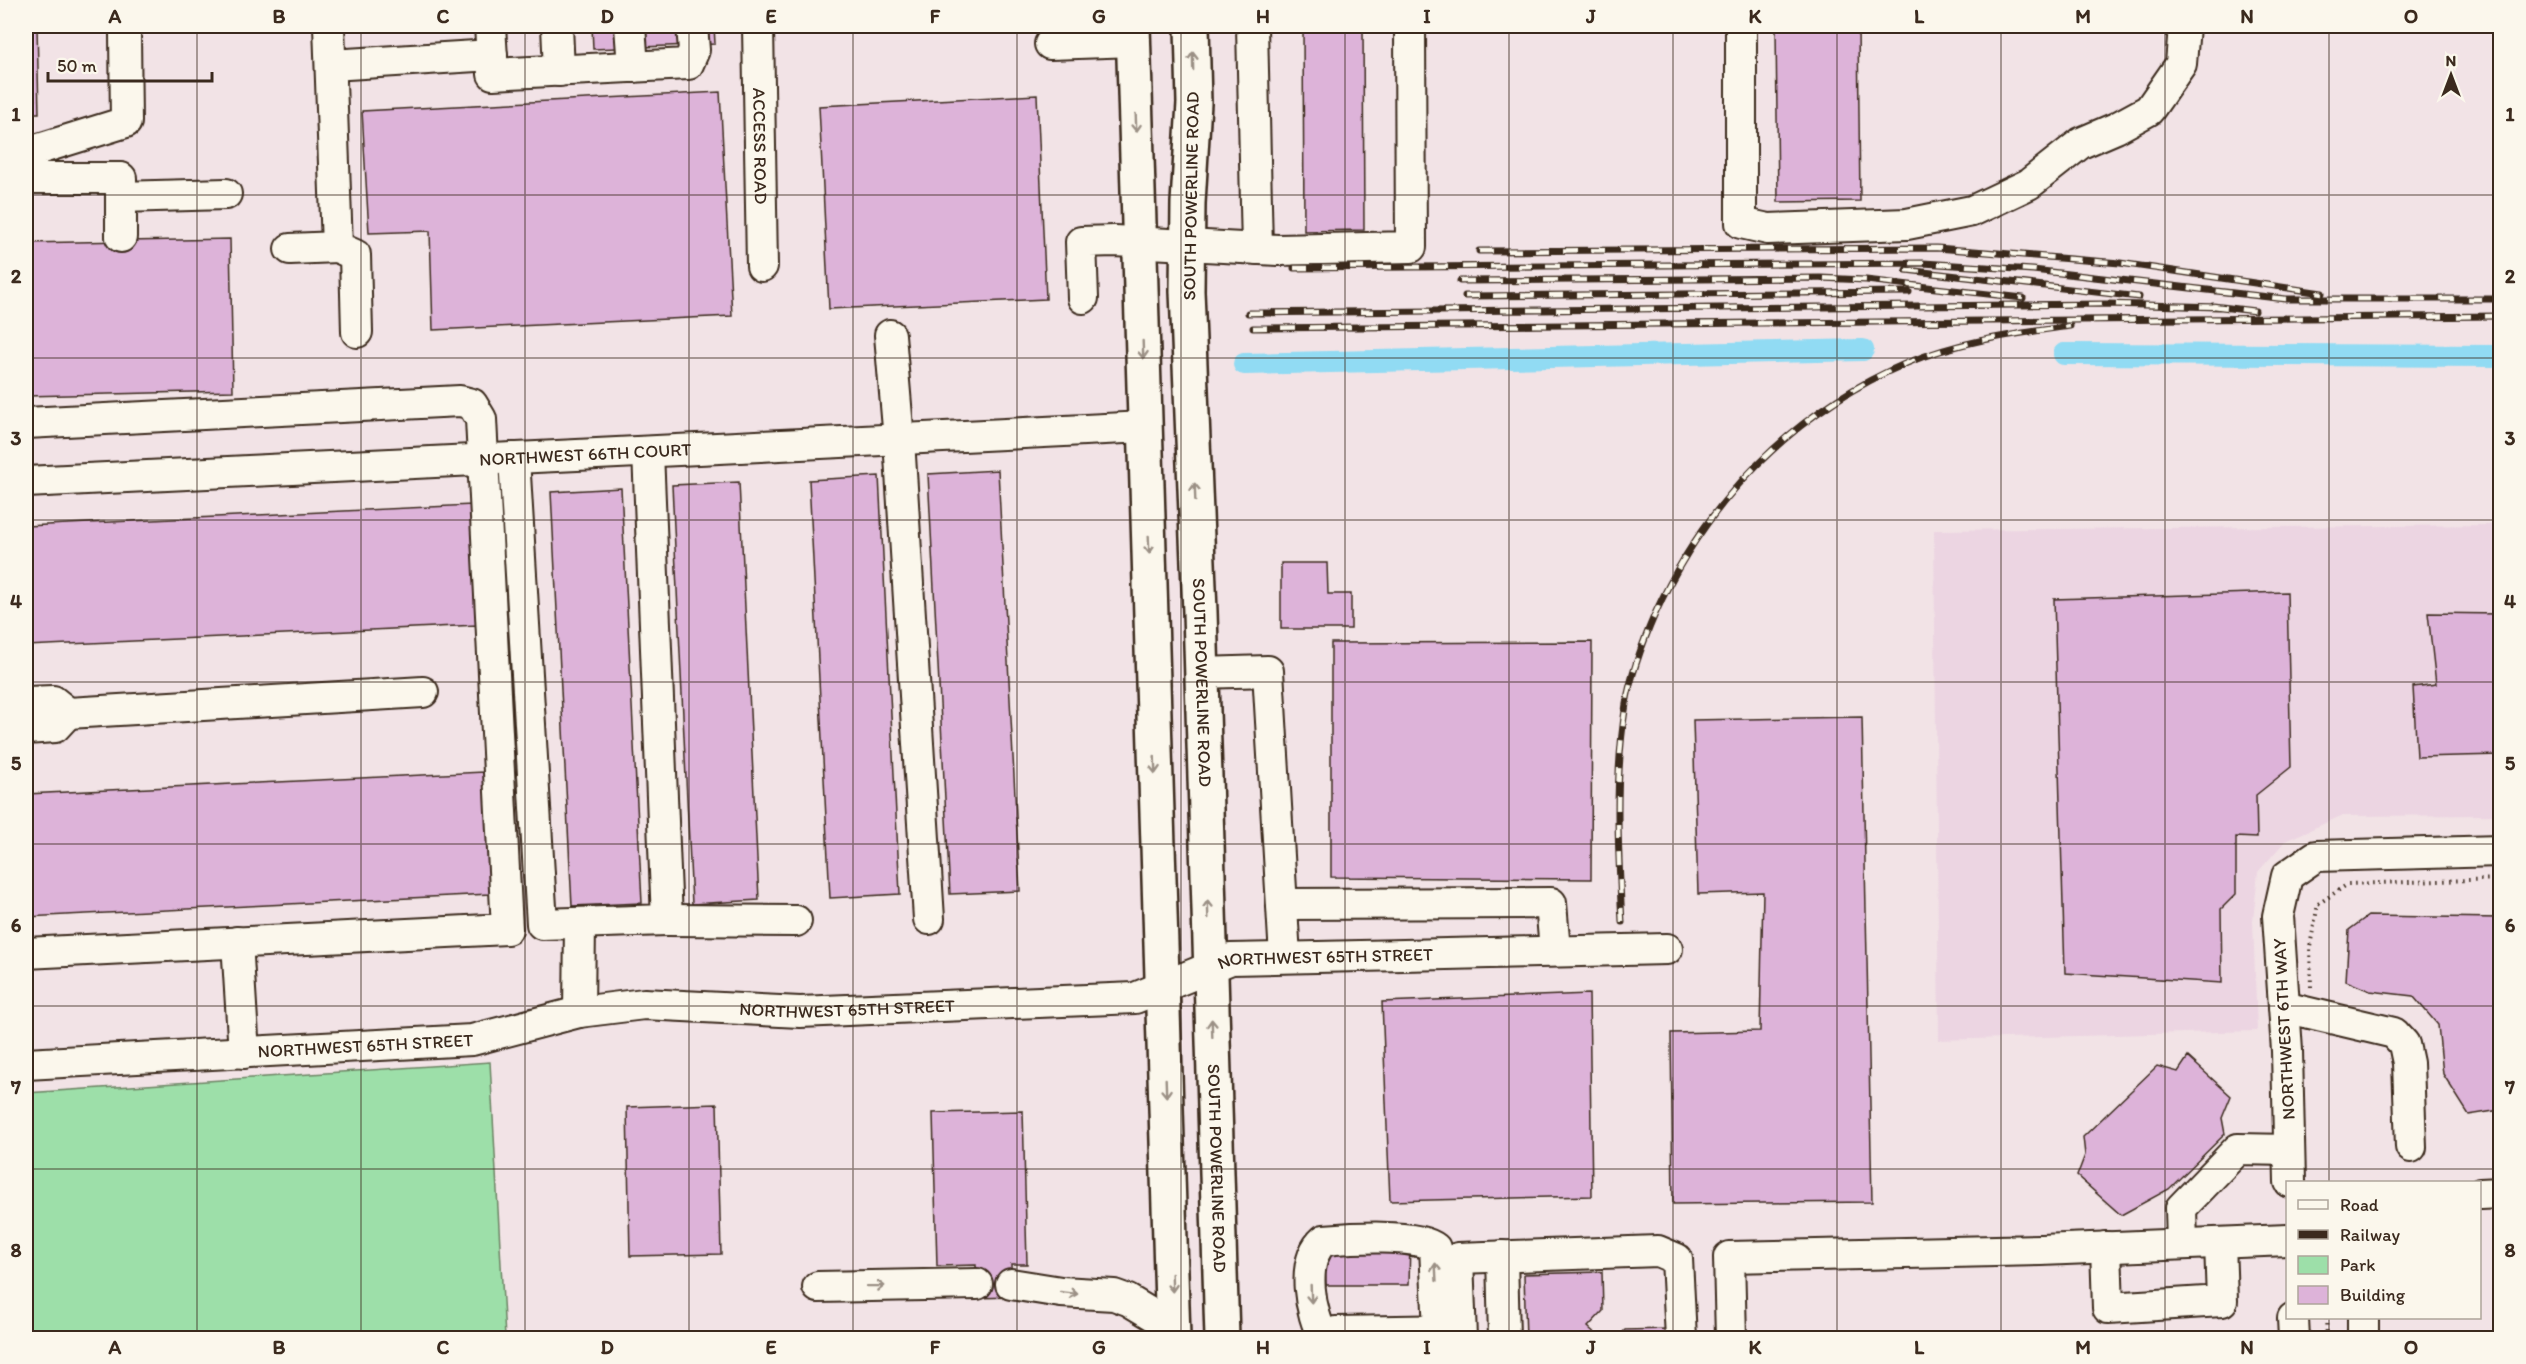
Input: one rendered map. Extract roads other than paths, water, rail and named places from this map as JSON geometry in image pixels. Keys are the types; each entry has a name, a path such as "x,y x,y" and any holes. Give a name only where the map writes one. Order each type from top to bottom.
{"main road":[{"name":"SOUTH POWERLINE ROAD","path":"1192,26 1194,103 1186,245 1222,1338"},
{"path":"1134,33 1173,1333"}],"street":[{"path":"329,26 337,247"},
{"path":"490,26 493,74 688,64 694,50 692,26"},
{"path":"557,26 559,71"},
{"path":"630,26 633,67"},
{"name":"ACCESS ROAD","path":"758,26 762,266"},
{"path":"1251,26 1257,249"},
{"path":"1083,298 1081,242 1140,242 1257,249 1411,247 1410,26"},
{"path":"1741,26 1741,223 1768,229 1907,224 1972,211 2029,184 2081,143 2149,110 2181,64 2184,26"},
{"path":"1050,44 1134,33"},
{"path":"26,153 126,122 125,34"},
{"path":"331,65 492,55"},
{"path":"26,178 122,178 122,237"},
{"path":"122,196 226,194"},
{"path":"290,249 337,247 355,255 357,332"},
{"path":"890,335 899,440 929,919"},
{"path":"26,423 460,401 472,404 481,419 484,460 507,930 26,953"},
{"name":"NORTHWEST 66TH COURT","path":"26,482 1145,427"},
{"path":"648,452 667,920"},
{"path":"514,458 542,924 667,920 796,921"},
{"path":"1201,673 1268,671 1285,957"},
{"path":"26,729 55,727 68,713 423,692"},
{"path":"26,702 53,700 68,713"},
{"name":"NORTHWEST 6TH WAY","path":"2290,1181 2289,1150 2298,1010 2278,916 2287,876 2316,856 2500,851"},
{"path":"1282,904 1551,903 1555,951"},
{"path":"579,1012 580,923"},
{"path":"237,942 244,1053"},
{"name":"NORTHWEST 65TH STREET","path":"26,1064 472,1040 579,1012 644,1004 800,1012 1136,998 1231,959 1667,949"},
{"path":"2298,1010 2394,1034 2404,1044 2408,1063 2411,1146"},
{"path":"2182,1244 2181,1208 2238,1149 2289,1150"},
{"path":"2481,1194 2500,1193"},
{"path":"1324,1338 1312,1314 1310,1262 1314,1252 1324,1240 1337,1239 1414,1239 1428,1243 1435,1248 1454,1333"},
{"path":"1731,1338 1729,1257 2286,1240"},
{"path":"2106,1247 2108,1308 2222,1301 2220,1243"},
{"path":"1454,1333 1458,1258 1658,1251 1677,1259 1681,1338"},
{"path":"1502,1256 1504,1338"},
{"path":"818,1287 977,1284"},
{"path":"1011,1284 1062,1292 1114,1295 1128,1300 1173,1333"},
{"path":"2293,1319 2294,1338"},
{"path":"2363,1319 2363,1338"},
{"path":"1336,1338 1336,1332 1454,1333"}],"waterway":[{"path":"1244,364 1863,350"},
{"path":"2064,354 2500,356"}],"railway":[{"path":"1479,251 1937,248 2120,263 2322,293"},
{"path":"1294,268 1923,263 2033,270 2286,299 2500,299"},
{"path":"1906,270 2139,297"},
{"path":"1460,281 1820,278 1866,280 2023,298"},
{"path":"1465,296 1909,292"},
{"path":"1248,313 2107,304 2220,307"},
{"path":"2213,306 2255,311"},
{"path":"1253,328 2500,316"},
{"path":"1622,922 1618,786 1626,704 1638,658 1655,614 1699,535 1727,498 1790,434 1865,383 1907,363 1947,349 1987,339 2070,326"}]}
